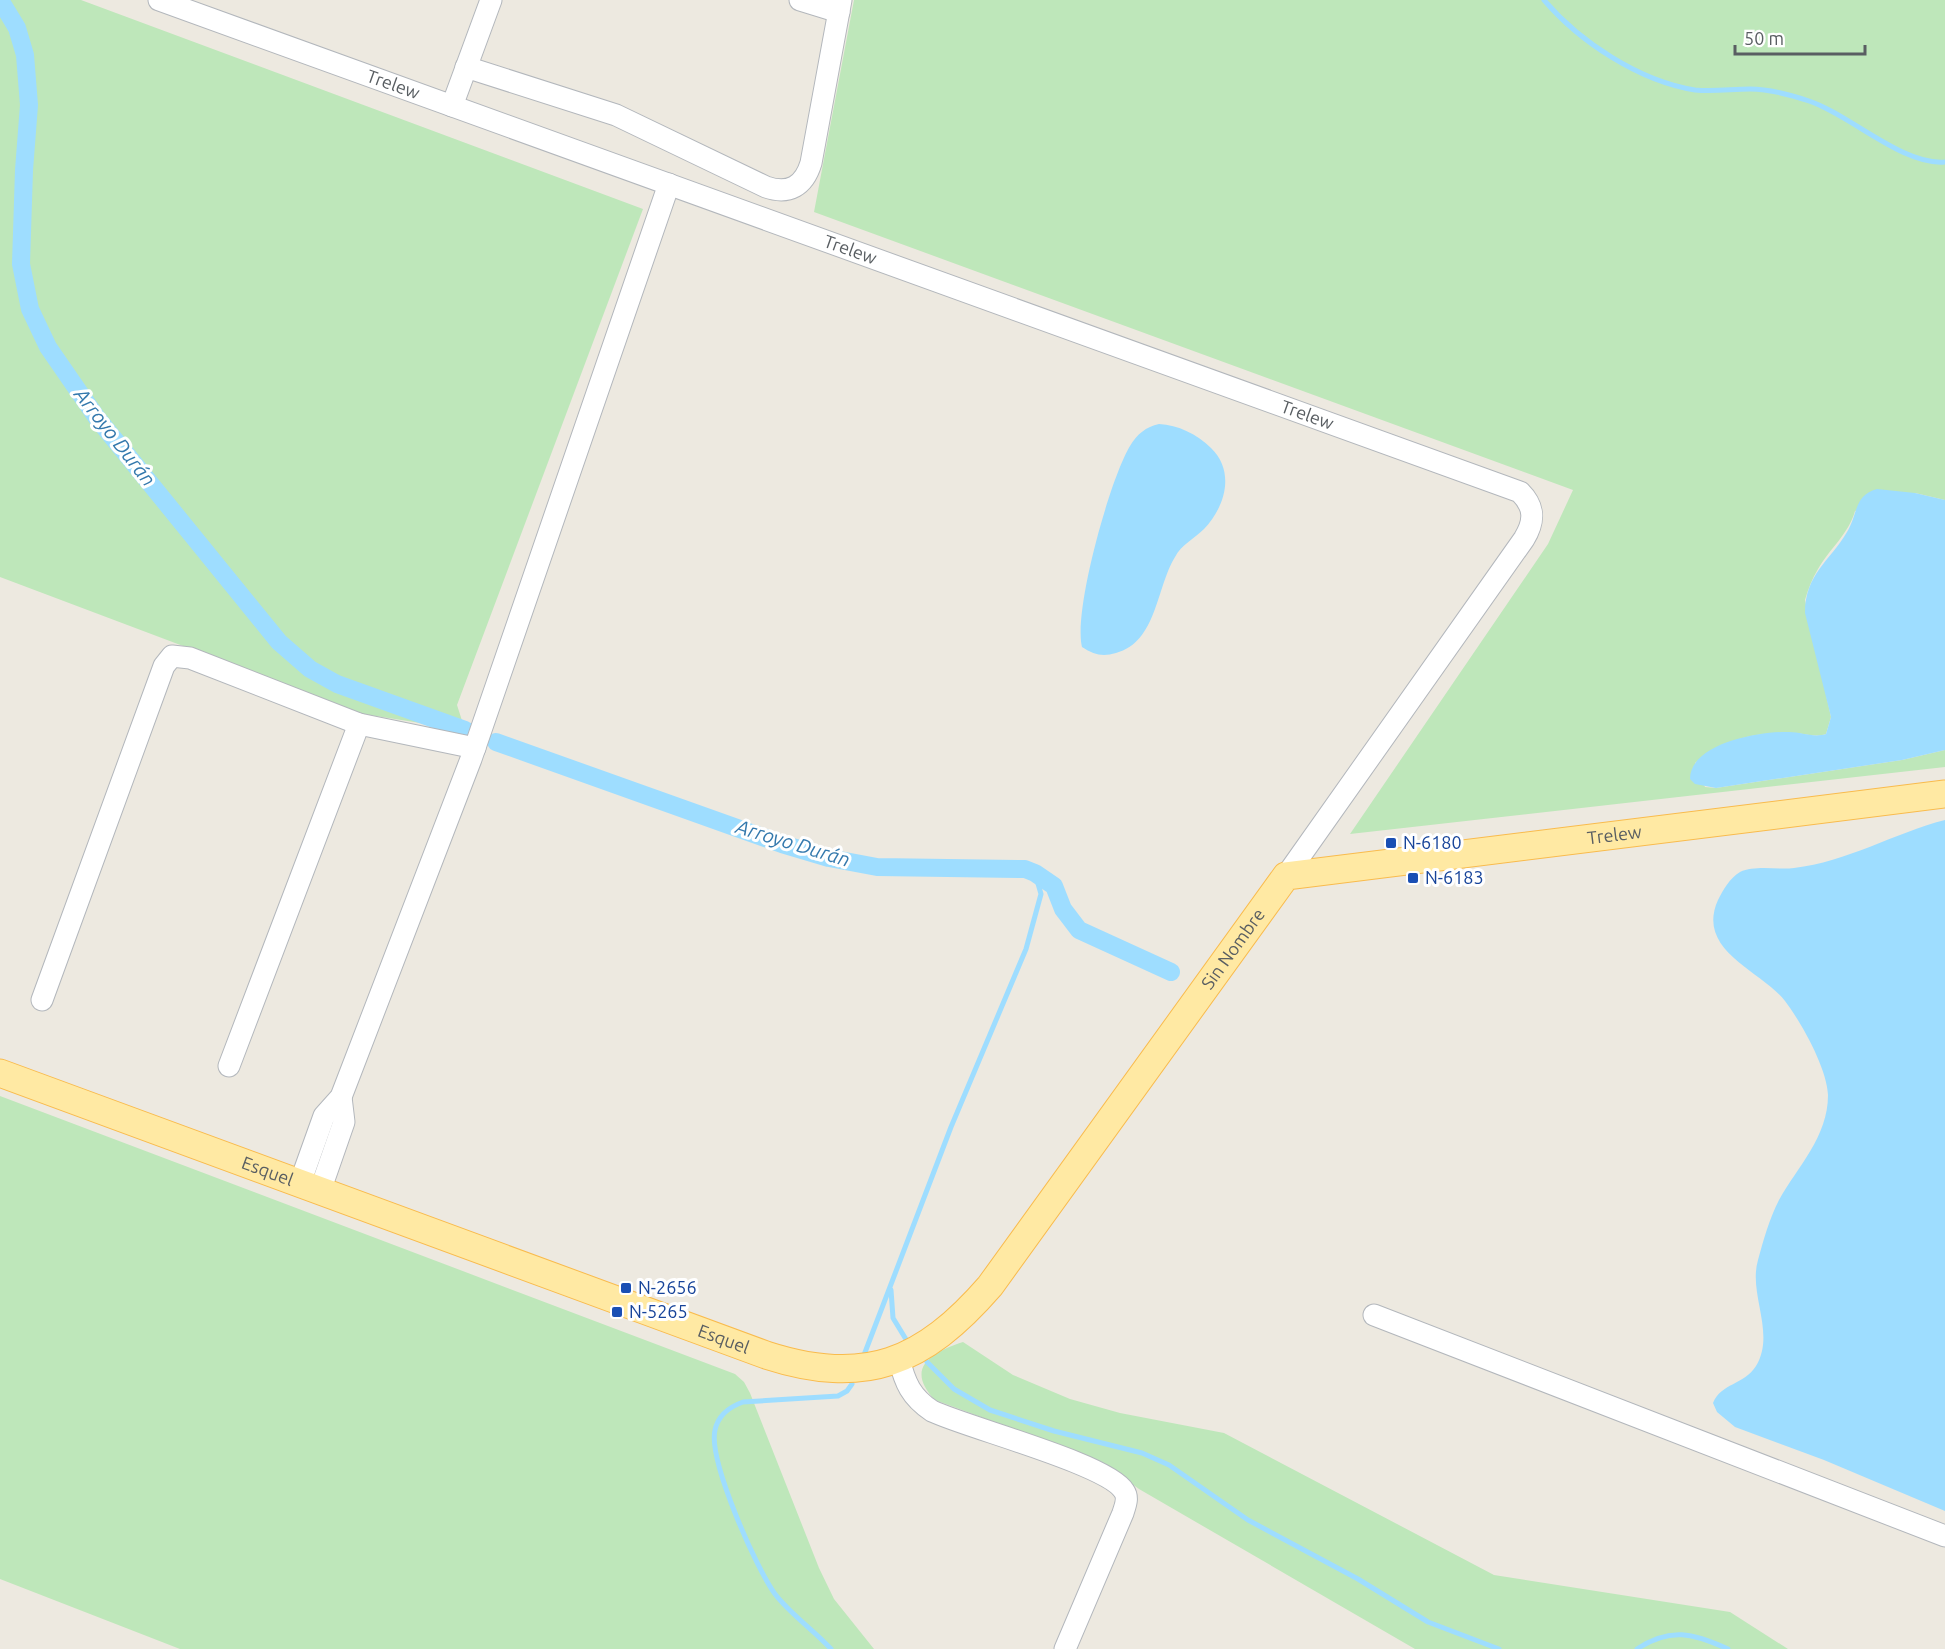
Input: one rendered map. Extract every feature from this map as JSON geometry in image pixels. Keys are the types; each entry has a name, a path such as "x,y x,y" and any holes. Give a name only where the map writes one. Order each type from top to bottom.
{"main road":[{"name":"Trelew","path":"1286,876 1945,794"},
{"name":"Sin Nombre","path":"899,1359 925,1346 949,1328 990,1286 1286,876"},
{"name":"Esquel","path":"0,1073 793,1364 821,1370 846,1370 899,1359"}],"street":[{"name":"Trelew","path":"159,0 1509,486 1528,500 1532,510"},
{"path":"452,106 492,0"},
{"path":"466,67 616,115 766,187 783,192 799,185 804,180 811,163 840,6 800,0"},
{"path":"310,1187 324,1116 341,1097 475,748 669,184"},
{"name":"Sin Nombre","path":"1286,876 1524,540 1532,520 1532,510"},
{"path":"42,1000 167,660 181,656 190,658 359,724 475,748"},
{"path":"229,1066 359,724"},
{"path":"1374,1315 1945,1536"},
{"path":"899,1359 908,1390 932,1411 1072,1461 1102,1474 1123,1488 1126,1495 1123,1513 1065,1649"}],"green space":[{"path":"0,0 81,0 643,209 457,705 465,730 363,714 0,577"},
{"path":"854,0 1945,0 1945,500 1915,493 1855,511 1848,527 1814,577 1805,600 1831,717 1826,734 1817,736 1779,733 1753,736 1717,748 1695,763 1705,787 1716,788 1902,760 1945,750 1945,767 1350,834 1548,544 1573,490 814,212"},
{"path":"0,1096 735,1374 744,1382 750,1393 819,1568 834,1599 874,1649 180,1649 0,1579"},
{"path":"963,1342 1013,1375 1070,1399 1120,1413 1224,1433 1494,1575 1730,1612 1788,1649 1415,1649 1139,1489 1109,1467 1092,1458 935,1400 926,1389 922,1379 922,1370 932,1356"}],"water":[{"path":"1159,424 1187,431 1200,438 1211,448 1223,467 1225,488 1222,499 1212,520 1175,557 1148,626 1140,638 1130,647 1116,653 1103,655 1095,653 1082,647 1081,629 1083,605 1095,545 1113,486 1130,446 1142,432"},
{"path":"1877,489 1915,493 1945,500 1945,750 1902,760 1716,788 1695,784 1690,779 1693,767 1702,756 1729,742 1777,732 1826,734 1831,717 1805,613 1806,600 1814,578 1851,525 1860,500"},
{"path":"1945,820 1945,1511 1824,1460 1735,1427 1717,1412 1713,1403 1721,1391 1751,1372 1761,1353 1763,1327 1756,1286 1758,1260 1776,1207 1818,1138 1827,1110 1828,1095 1827,1084 1818,1059 1791,1010 1775,990 1734,958 1723,946 1716,933 1713,918 1718,900 1725,888 1740,872 1814,865 1852,854"}],"waterway":[{"name":"Arroyo Durán","path":"0,0 17,28 25,55 29,105 21,264 30,309 48,347 97,418 279,642 310,669 337,684 465,730"},
{"path":"1544,0 1575,31 1593,45 1632,69 1653,78 1695,90 1757,89 1809,101 1894,148 1929,161 1945,162"},
{"name":"Arroyo Durán","path":"496,742 782,844 829,858 877,867 1025,869 1054,886 1063,909 1079,930 1171,972"},
{"path":"864,1355 951,1127 1026,949 1041,894 1035,873"},
{"path":"891,1290 893,1318 907,1341"},
{"path":"927,1362 954,1389 990,1410 1054,1431 1142,1453 1169,1465 1248,1520 1358,1579 1428,1622 1499,1649"},
{"path":"831,1649 781,1602 767,1581 746,1539 726,1488 715,1445 715,1430 725,1413 743,1402 838,1396 847,1391 852,1384"},
{"path":"1637,1649 1660,1637 1671,1635 1693,1636 1728,1649"}],"place":[{"name":"N-6180","path":"1391,843"},
{"name":"N-6183","path":"1413,878"},
{"name":"N-2656","path":"626,1288"},
{"name":"N-5265","path":"617,1312"}]}
